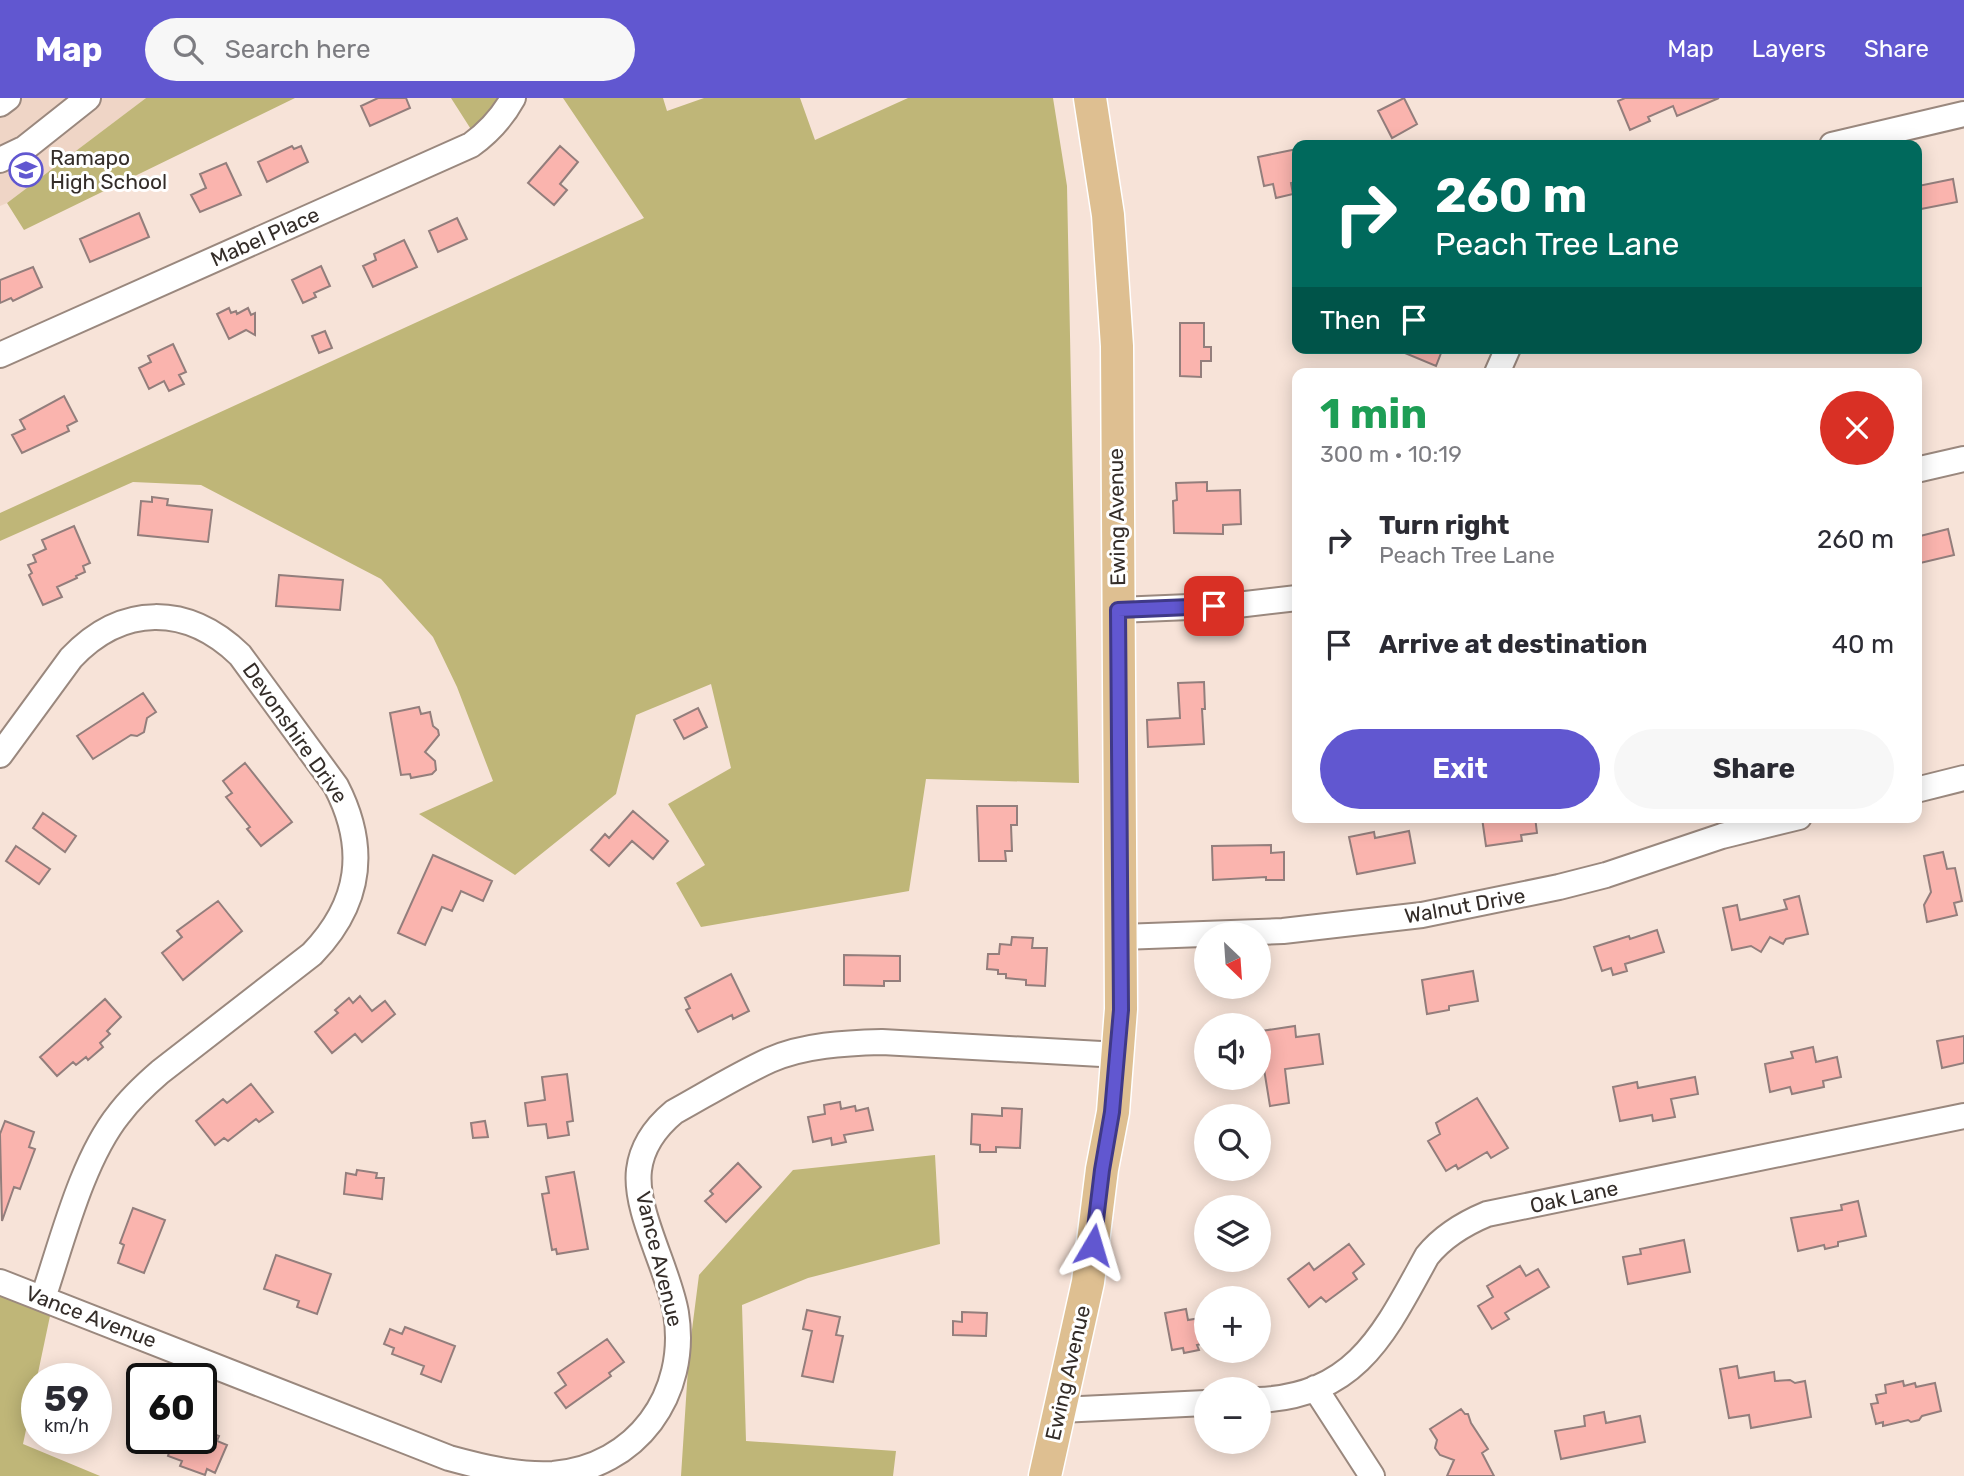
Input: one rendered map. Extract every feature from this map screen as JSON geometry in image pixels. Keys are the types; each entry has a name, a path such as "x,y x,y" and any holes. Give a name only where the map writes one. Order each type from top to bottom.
{"main road":[{"name":"Ewing Avenue","path":"1045,1476 1088,1282 1119,1055 1121,937 1115,293 1108,215 1090,98"}],"street":[{"path":"0,104 8,98"},
{"path":"0,160 25,148 88,98"},
{"name":"Mabel Place","path":"0,355 471,145 501,118 513,98"},
{"path":"1853,140 1964,114"},
{"path":"1922,469 1964,459"},
{"path":"1118,610 1237,605 1292,599"},
{"name":"Devonshire Drive","path":"0,755 71,658 93,638 120,623 141,618 182,620 204,627 223,639 240,655 336,786 347,808 354,832 356,857 354,880 341,919 313,954 160,1072 139,1090 118,1115 102,1139 88,1168 43,1298"},
{"path":"1922,788 1964,778"},
{"name":"Walnut Drive","path":"1121,937 1283,931 1422,915 1606,875 1722,835 1773,823"},
{"name":"Vance Avenue","path":"0,1282 449,1458 482,1467 522,1473 552,1474 575,1471 618,1452 637,1438 664,1402 673,1381 679,1335 676,1309 639,1190 639,1170 642,1154 650,1137 674,1112 771,1059 846,1043 882,1042 1119,1055"},
{"name":"Oak Lane","path":"1271,1399 1293,1396 1315,1388 1350,1368 1371,1349 1386,1330 1427,1256 1449,1234 1487,1214 1964,1116"},
{"path":"1315,1388 1372,1476"},
{"path":"1060,1410 1194,1404"}],"shaded area":[{"name":"Ramapo High School","path":"0,98 146,98 0,206"},
{"path":"146,98 295,98 24,230 7,203"},
{"path":"451,98 506,98 481,145"},
{"path":"563,98 663,98 667,111 704,98 800,98 815,140 908,98 1053,98 1067,186 1079,783 926,779 909,891 701,927 676,883 705,865 668,804 731,768 711,684 636,715 616,794 515,875 419,814 493,781 457,687 433,637 381,579 201,485 133,482 0,541 0,513 644,218"},
{"path":"935,1155 940,1244 808,1278 742,1305 746,1441 896,1451 893,1476 681,1476 689,1353 699,1275 793,1170"},
{"path":"0,1294 50,1316 40,1363 21,1363 21,1454 47,1454 100,1476 0,1476"}],"building":[{"path":"378,98 406,98 410,108 370,126 361,106"},
{"path":"1404,98 1417,124 1392,138 1378,111"},
{"path":"1625,98 1719,98 1677,116 1673,106 1648,117 1650,121 1630,130 1618,101"},
{"path":"292,146 294,149 301,146 308,162 267,182 258,162"},
{"path":"560,146 578,162 560,184 567,190 554,205 528,183"},
{"path":"1292,150 1292,194 1276,198 1273,184 1264,186 1258,157"},
{"path":"226,163 241,195 200,212 191,195 206,188 200,174"},
{"path":"1953,179 1957,202 1922,209 1922,185"},
{"path":"139,213 149,237 90,262 80,239"},
{"path":"457,218 467,239 438,252 429,231"},
{"path":"404,240 417,267 373,287 363,266 376,260 374,254"},
{"path":"321,266 330,286 314,293 316,297 303,303 292,280"},
{"path":"33,267 42,287 13,301 11,298 0,303 0,280"},
{"path":"229,308 231,313 236,311 237,314 248,308 251,315 255,313 255,335 246,330 229,339 217,314"},
{"path":"1180,323 1204,323 1204,347 1211,347 1211,361 1201,361 1201,377 1180,376"},
{"path":"325,331 332,348 319,353 312,336"},
{"path":"173,344 186,372 179,375 184,384 169,391 164,381 149,389 139,368 151,362 148,356"},
{"path":"1407,354 1441,354 1436,366"},
{"path":"64,396 77,421 67,426 69,431 22,453 12,435 25,429 20,420"},
{"path":"1207,482 1207,491 1240,490 1241,524 1223,525 1223,534 1174,533 1173,501 1177,500 1176,483"},
{"path":"152,497 168,499 167,505 212,510 208,542 138,535 141,501 152,502"},
{"path":"74,526 90,563 83,566 85,572 76,576 77,578 57,587 62,597 43,605 29,575 32,573 28,565 36,562 33,555 46,549 42,540"},
{"path":"1948,529 1954,555 1922,563 1922,536"},
{"path":"279,575 343,580 340,610 276,606"},
{"path":"1204,682 1204,744 1148,747 1147,720 1180,718 1178,683"},
{"path":"143,693 156,712 147,718 144,732 137,736 131,735 93,759 77,736"},
{"path":"419,707 421,714 430,712 433,726 438,730 439,735 425,752 435,761 436,770 432,774 411,778 410,774 401,775 390,713"},
{"path":"698,708 707,727 684,739 674,720"},
{"path":"245,763 292,822 261,846 226,797 232,793 223,781"},
{"path":"977,806 1017,806 1017,825 1011,825 1012,851 1005,851 1006,861 979,861"},
{"path":"633,811 668,841 653,859 632,841 609,866 591,850 605,834 609,838"},
{"path":"43,813 76,836 65,852 33,828"},
{"path":"1483,823 1536,823 1537,833 1521,835 1522,841 1486,846"},
{"path":"1409,831 1415,863 1357,874 1349,837 1374,832 1375,838"},
{"path":"1271,845 1271,853 1284,852 1284,880 1266,880 1266,877 1213,880 1212,846"},
{"path":"16,846 50,869 39,884 6,861"},
{"path":"1943,852 1947,869 1955,868 1962,901 1954,903 1957,915 1927,922 1924,905 1931,892 1924,856"},
{"path":"433,855 492,881 483,901 461,891 452,911 442,907 425,945 398,933"},
{"path":"1799,896 1808,934 1786,939 1783,944 1770,937 1761,952 1751,946 1732,950 1723,908 1737,905 1740,920 1787,909 1784,900"},
{"path":"218,901 242,931 183,980 162,953 182,937 177,931"},
{"path":"1657,930 1664,952 1625,964 1627,971 1613,975 1611,968 1602,971 1594,947"},
{"path":"1012,937 1033,938 1032,948 1047,948 1045,986 1026,985 1026,980 1006,978 1006,974 998,974 998,970 987,969 988,954 999,954 1000,944 1011,945"},
{"path":"844,955 900,956 900,981 884,981 884,986 844,985"},
{"path":"1473,971 1478,1001 1449,1006 1449,1010 1427,1014 1422,980"},
{"path":"731,974 749,1011 733,1019 732,1015 698,1032 686,1010 690,1008 685,998"},
{"path":"360,996 372,1011 385,1001 395,1014 362,1042 355,1034 332,1053 315,1032 338,1013 335,1010 349,998 353,1003"},
{"path":"105,999 121,1017 107,1031 110,1034 100,1043 103,1047 88,1060 86,1057 76,1065 73,1062 57,1076 40,1057"},
{"path":"1295,1026 1296,1037 1319,1034 1323,1064 1285,1069 1289,1103 1271,1106 1267,1090 1271,1090 1271,1030"},
{"path":"1964,1036 1964,1063 1942,1068 1937,1041"},
{"path":"1813,1047 1816,1062 1837,1057 1841,1077 1823,1081 1824,1087 1792,1094 1790,1087 1770,1092 1765,1064 1793,1058 1791,1052"},
{"path":"567,1074 573,1121 567,1122 569,1135 548,1138 546,1124 528,1126 525,1103 545,1100 542,1077"},
{"path":"1695,1077 1698,1094 1671,1099 1675,1117 1653,1121 1652,1115 1620,1121 1613,1087 1637,1082 1638,1088"},
{"path":"251,1084 273,1112 259,1122 256,1119 228,1141 224,1138 215,1145 196,1121 223,1099 227,1103"},
{"path":"1477,1098 1508,1148 1491,1158 1487,1152 1458,1169 1456,1165 1446,1171 1428,1141 1440,1134 1436,1123"},
{"path":"840,1102 841,1109 855,1106 856,1111 868,1108 873,1130 844,1135 846,1142 832,1145 831,1138 813,1142 808,1117 825,1114 824,1105"},
{"path":"1002,1108 1022,1109 1020,1148 996,1147 996,1152 980,1152 980,1145 971,1144 972,1114 1002,1116"},
{"path":"5,1121 34,1132 29,1147 35,1149 20,1189 14,1187 2,1221 0,1134"},
{"path":"485,1121 488,1137 473,1138 471,1123"},
{"path":"738,1163 761,1187 726,1222 705,1201 713,1194 710,1191"},
{"path":"357,1170 377,1173 376,1178 384,1178 382,1199 344,1194 346,1173 356,1175"},
{"path":"574,1172 588,1249 557,1254 556,1249 552,1250 542,1194 549,1193 546,1177"},
{"path":"1858,1201 1866,1236 1838,1242 1838,1246 1825,1249 1824,1245 1798,1251 1791,1218 1842,1210 1841,1205"},
{"path":"133,1208 165,1220 144,1273 118,1263 124,1245 120,1243"},
{"path":"1684,1240 1690,1272 1628,1284 1623,1257 1641,1254 1640,1249"},
{"path":"1349,1244 1364,1264 1353,1273 1357,1279 1326,1302 1321,1297 1309,1307 1288,1279 1309,1263 1314,1270"},
{"path":"276,1255 331,1274 317,1314 297,1307 299,1301 264,1289"},
{"path":"1520,1266 1526,1276 1538,1269 1549,1287 1505,1313 1509,1319 1492,1329 1478,1306 1493,1297 1487,1286"},
{"path":"1186,1309 1188,1320 1194,1319 1194,1351 1184,1353 1183,1348 1172,1350 1165,1313"},
{"path":"807,1310 840,1317 836,1335 843,1336 833,1382 802,1376 812,1331 803,1329"},
{"path":"962,1312 987,1313 986,1336 953,1335 953,1321 962,1322"},
{"path":"405,1327 455,1346 441,1382 421,1374 424,1366 392,1354 394,1348 384,1344 390,1329 402,1334"},
{"path":"607,1339 624,1362 609,1373 611,1376 566,1408 555,1393 566,1385 558,1373"},
{"path":"1737,1366 1739,1378 1774,1372 1775,1381 1805,1381 1811,1417 1751,1428 1749,1415 1729,1418 1720,1369"},
{"path":"1903,1381 1904,1386 1915,1383 1916,1387 1935,1383 1941,1411 1911,1422 1908,1420 1883,1426 1883,1422 1876,1424 1871,1404 1878,1403 1876,1395 1886,1393 1885,1385"},
{"path":"1461,1409 1468,1414 1488,1449 1482,1453 1494,1476 1447,1476 1454,1460 1440,1455 1435,1448 1437,1440 1430,1429"},
{"path":"1604,1412 1606,1423 1640,1416 1645,1442 1561,1459 1555,1431 1585,1426 1584,1416"},
{"path":"217,1441 227,1445 215,1473 207,1469 205,1475 180,1466 182,1461 168,1456 217,1454"}],"place":[{"name":"Ramapo High School","path":"26,170"}],"route":[{"path":"1093,1245 1119,1055 1121,1010 1118,610 1214,606"}]}
